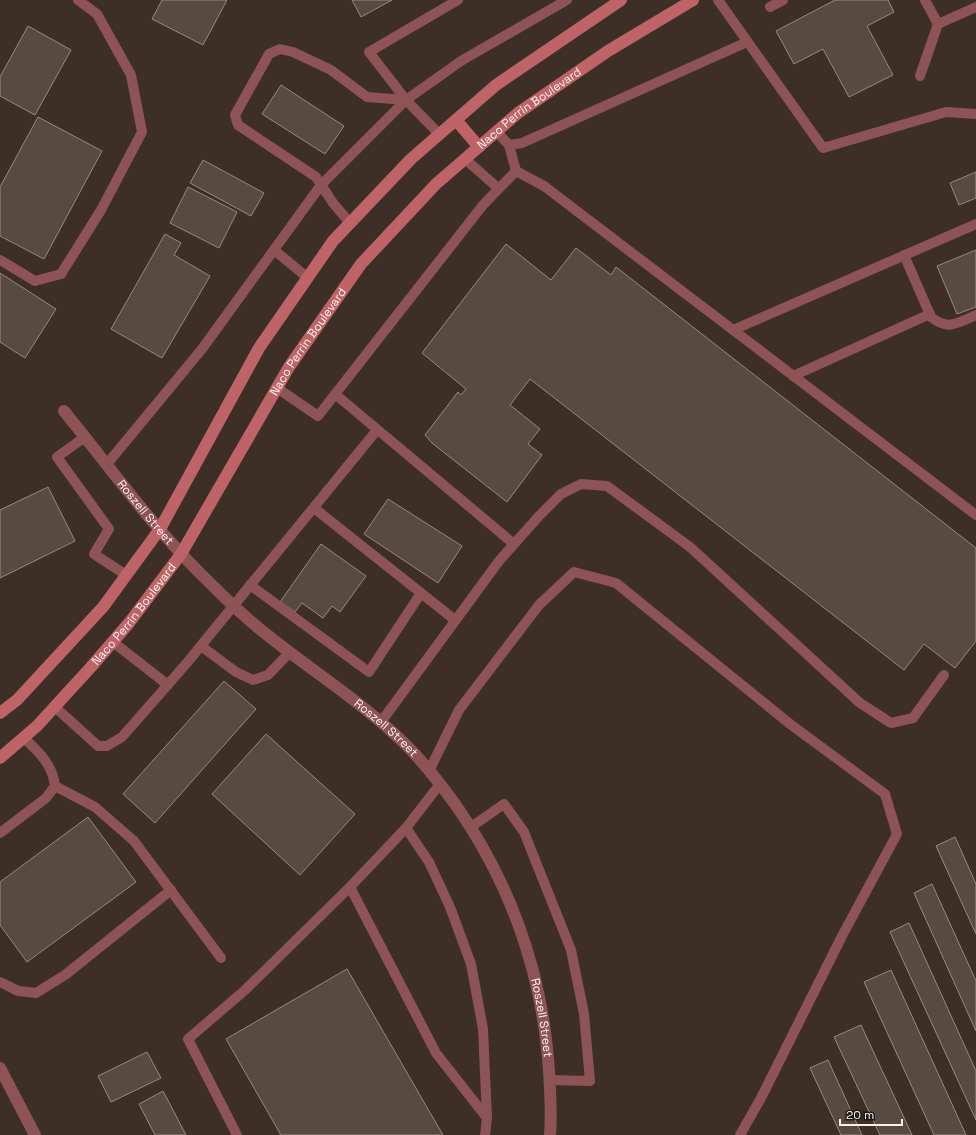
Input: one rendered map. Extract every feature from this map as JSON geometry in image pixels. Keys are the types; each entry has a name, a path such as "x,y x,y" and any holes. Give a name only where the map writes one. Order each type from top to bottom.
{"main road":[{"path":"0,713 17,700 104,607 160,529 259,348 334,241 411,159 496,85 621,0"},
{"name":"Naco Perrin Boulevard","path":"0,758 24,738 113,642 181,554 289,367 361,264 436,184 518,113 608,51 693,0"},
{"path":"456,120 479,147"}],"street":[{"name":"Roszell Street","path":"64,411 181,554 264,633 365,708 405,744 440,784 471,827 497,873 518,922 535,972 545,1024 550,1080 550,1135"},
{"path":"0,1068 35,1135"}],"lane":[{"path":"0,260 35,281 60,274 101,210 142,132 131,75 97,14 78,0"},
{"path":"439,134 406,100 369,52 458,0"},
{"path":"107,464 202,349 321,185 406,100 461,61 567,0"},
{"path":"718,0 823,148 946,112 975,116"},
{"path":"770,7 783,0"},
{"path":"925,0 938,24"},
{"path":"920,76 938,24 976,7"},
{"path":"509,145 522,143 747,42"},
{"path":"350,223 333,203 316,177 238,125 235,116 269,54 280,49 293,52 331,70 367,97 406,100"},
{"path":"497,132 509,145 516,171 544,186 976,515"},
{"path":"465,159 498,188"},
{"path":"277,388 318,416 498,188 516,171"},
{"path":"733,330 976,224"},
{"path":"274,250 308,278"},
{"path":"904,255 930,314 940,324 952,325 976,315"},
{"path":"793,376 930,314"},
{"path":"335,394 514,544"},
{"path":"55,706 98,746 107,746 122,737 201,646 377,430"},
{"path":"85,437 57,457 109,529 94,554 126,576"},
{"path":"381,722 499,561 539,516 561,494 581,484 608,486 690,547 860,703 891,723 913,718 944,675"},
{"path":"314,508 455,620"},
{"path":"429,771 459,710 539,605 574,572 616,583 790,724 885,794 897,834 842,936 761,1098 740,1135"},
{"path":"250,586 369,672 421,593"},
{"path":"113,642 168,685"},
{"path":"201,646 236,672 253,680 268,675 290,652"},
{"path":"0,833 46,798 55,786 54,775 40,752 24,738"},
{"path":"237,1135 188,1039 244,991 350,886 406,828 440,784"},
{"path":"55,786 95,806 134,842 221,958"},
{"path":"471,827 504,804 524,832 571,950 584,1014 590,1081 550,1080"},
{"path":"406,828 429,862 450,907 472,964 483,1029 488,1118 485,1135"},
{"path":"350,886 436,1053 488,1118"},
{"path":"0,982 18,991 36,993 65,975 171,890"}],"building":[{"path":"162,0 227,0 203,45 152,19"},
{"path":"352,0 392,0 361,17"},
{"path":"835,0 888,0 894,12 867,26 893,75 849,97 823,49 794,64 776,31"},
{"path":"28,26 71,50 35,115 0,96 0,77"},
{"path":"281,85 344,126 325,154 262,114"},
{"path":"38,117 102,151 44,259 0,236 0,187"},
{"path":"203,160 264,193 251,216 190,183"},
{"path":"976,172 976,198 959,205 950,183"},
{"path":"188,187 237,212 219,248 170,223"},
{"path":"165,234 181,243 174,255 210,276 162,358 111,329"},
{"path":"506,244 551,280 576,248 611,275 616,267 976,548 976,641 955,668 924,644 904,670 530,379 510,405 540,429 528,444 542,455 507,502 432,443 425,435 458,392 461,395 466,389 422,353"},
{"path":"976,250 976,307 957,314 937,266"},
{"path":"0,273 56,309 25,358 0,342"},
{"path":"48,487 75,541 0,578 0,510"},
{"path":"388,499 462,546 438,583 364,534"},
{"path":"321,544 366,576 340,612 332,606 323,618 302,603 295,612 280,602"},
{"path":"224,681 256,709 155,823 123,794"},
{"path":"266,734 355,814 300,875 212,794"},
{"path":"88,817 136,882 27,962 0,925 0,882"},
{"path":"955,837 976,884 976,934 936,846"},
{"path":"932,884 976,981 976,1031 914,893"},
{"path":"909,923 976,1071 976,1120 890,932"},
{"path":"347,969 443,1135 281,1135 226,1039"},
{"path":"891,970 966,1135 934,1135 864,982"},
{"path":"861,1025 912,1135 880,1135 834,1037"},
{"path":"147,1052 161,1078 111,1102 98,1076"},
{"path":"828,1060 862,1135 841,1135 810,1068"},
{"path":"163,1091 186,1135 155,1135 139,1104"}]}
